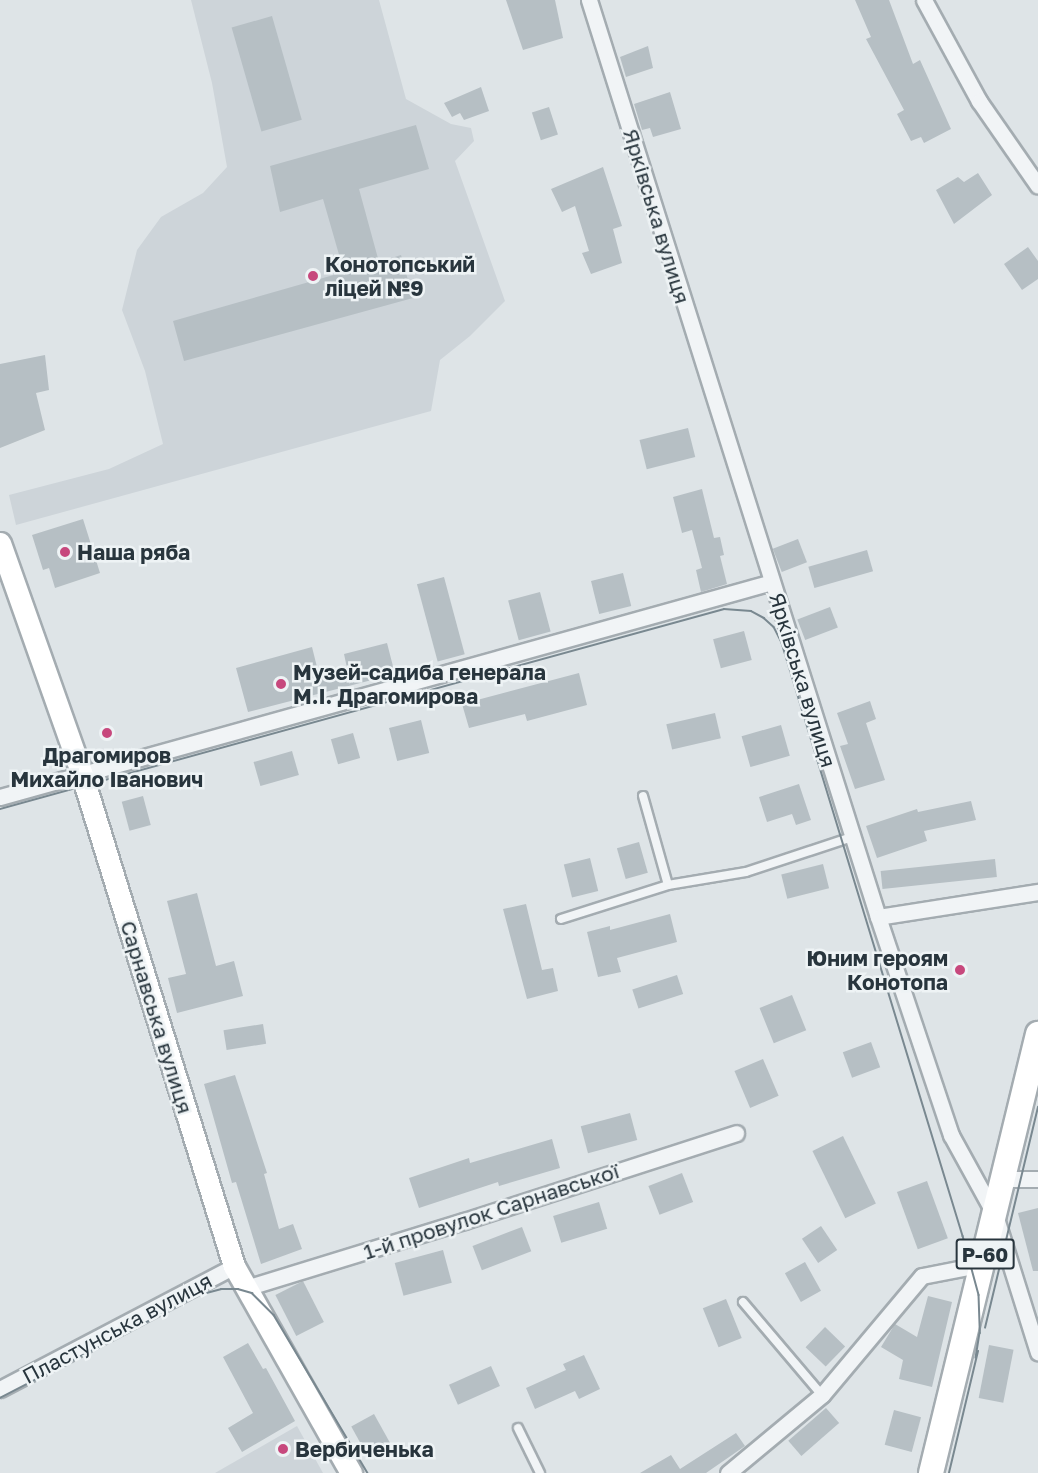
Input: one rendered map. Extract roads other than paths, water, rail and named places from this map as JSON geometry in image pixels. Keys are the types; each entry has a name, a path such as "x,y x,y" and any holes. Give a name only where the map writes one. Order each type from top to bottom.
{"main road":[{"name":"Р-60","path":"931,1473 1038,1034"}],"street":[{"name":"Ярківська вулиця","path":"589,0 878,917 951,1135 995,1215 1038,1352"},
{"path":"924,0 979,101 1038,186"},
{"name":"Сарнавська вулиця","path":"0,543 82,775 234,1266 351,1473"},
{"path":"0,797 772,582"},
{"path":"878,917 1038,892"},
{"name":"1-й провулок Сарнавської","path":"246,1288 464,1221 736,1133"},
{"path":"1003,1179 1038,1179"},
{"path":"728,1473 822,1395 922,1276 983,1264"},
{"name":"Пластунська вулиця","path":"0,1389 234,1266"}],"lane":[{"path":"643,796 668,885"},
{"path":"561,919 668,885 746,872 852,837"},
{"path":"743,1302 822,1395"},
{"path":"518,1428 540,1473"}],"tram line":[{"path":"0,809 724,609 751,611 764,618 774,627 782,643 963,1236 979,1295 980,1333 976,1358"},
{"path":"985,1328 1038,1107"},
{"path":"0,1398 199,1295 221,1289 238,1289 252,1293 274,1315 368,1473"},
{"path":"949,1473 978,1351"}],"place":[{"name":"Конотопський ліцей №9","path":"313,276"},
{"name":"Наша ряба","path":"65,552"},
{"name":"Музей-садиба генерала М.І. Драгомирова","path":"281,684"},
{"name":"Драгомиров Михайло Іванович","path":"107,733"},
{"name":"Юним героям Конотопа","path":"960,970"},
{"name":"Вербиченька","path":"283,1449"}]}
